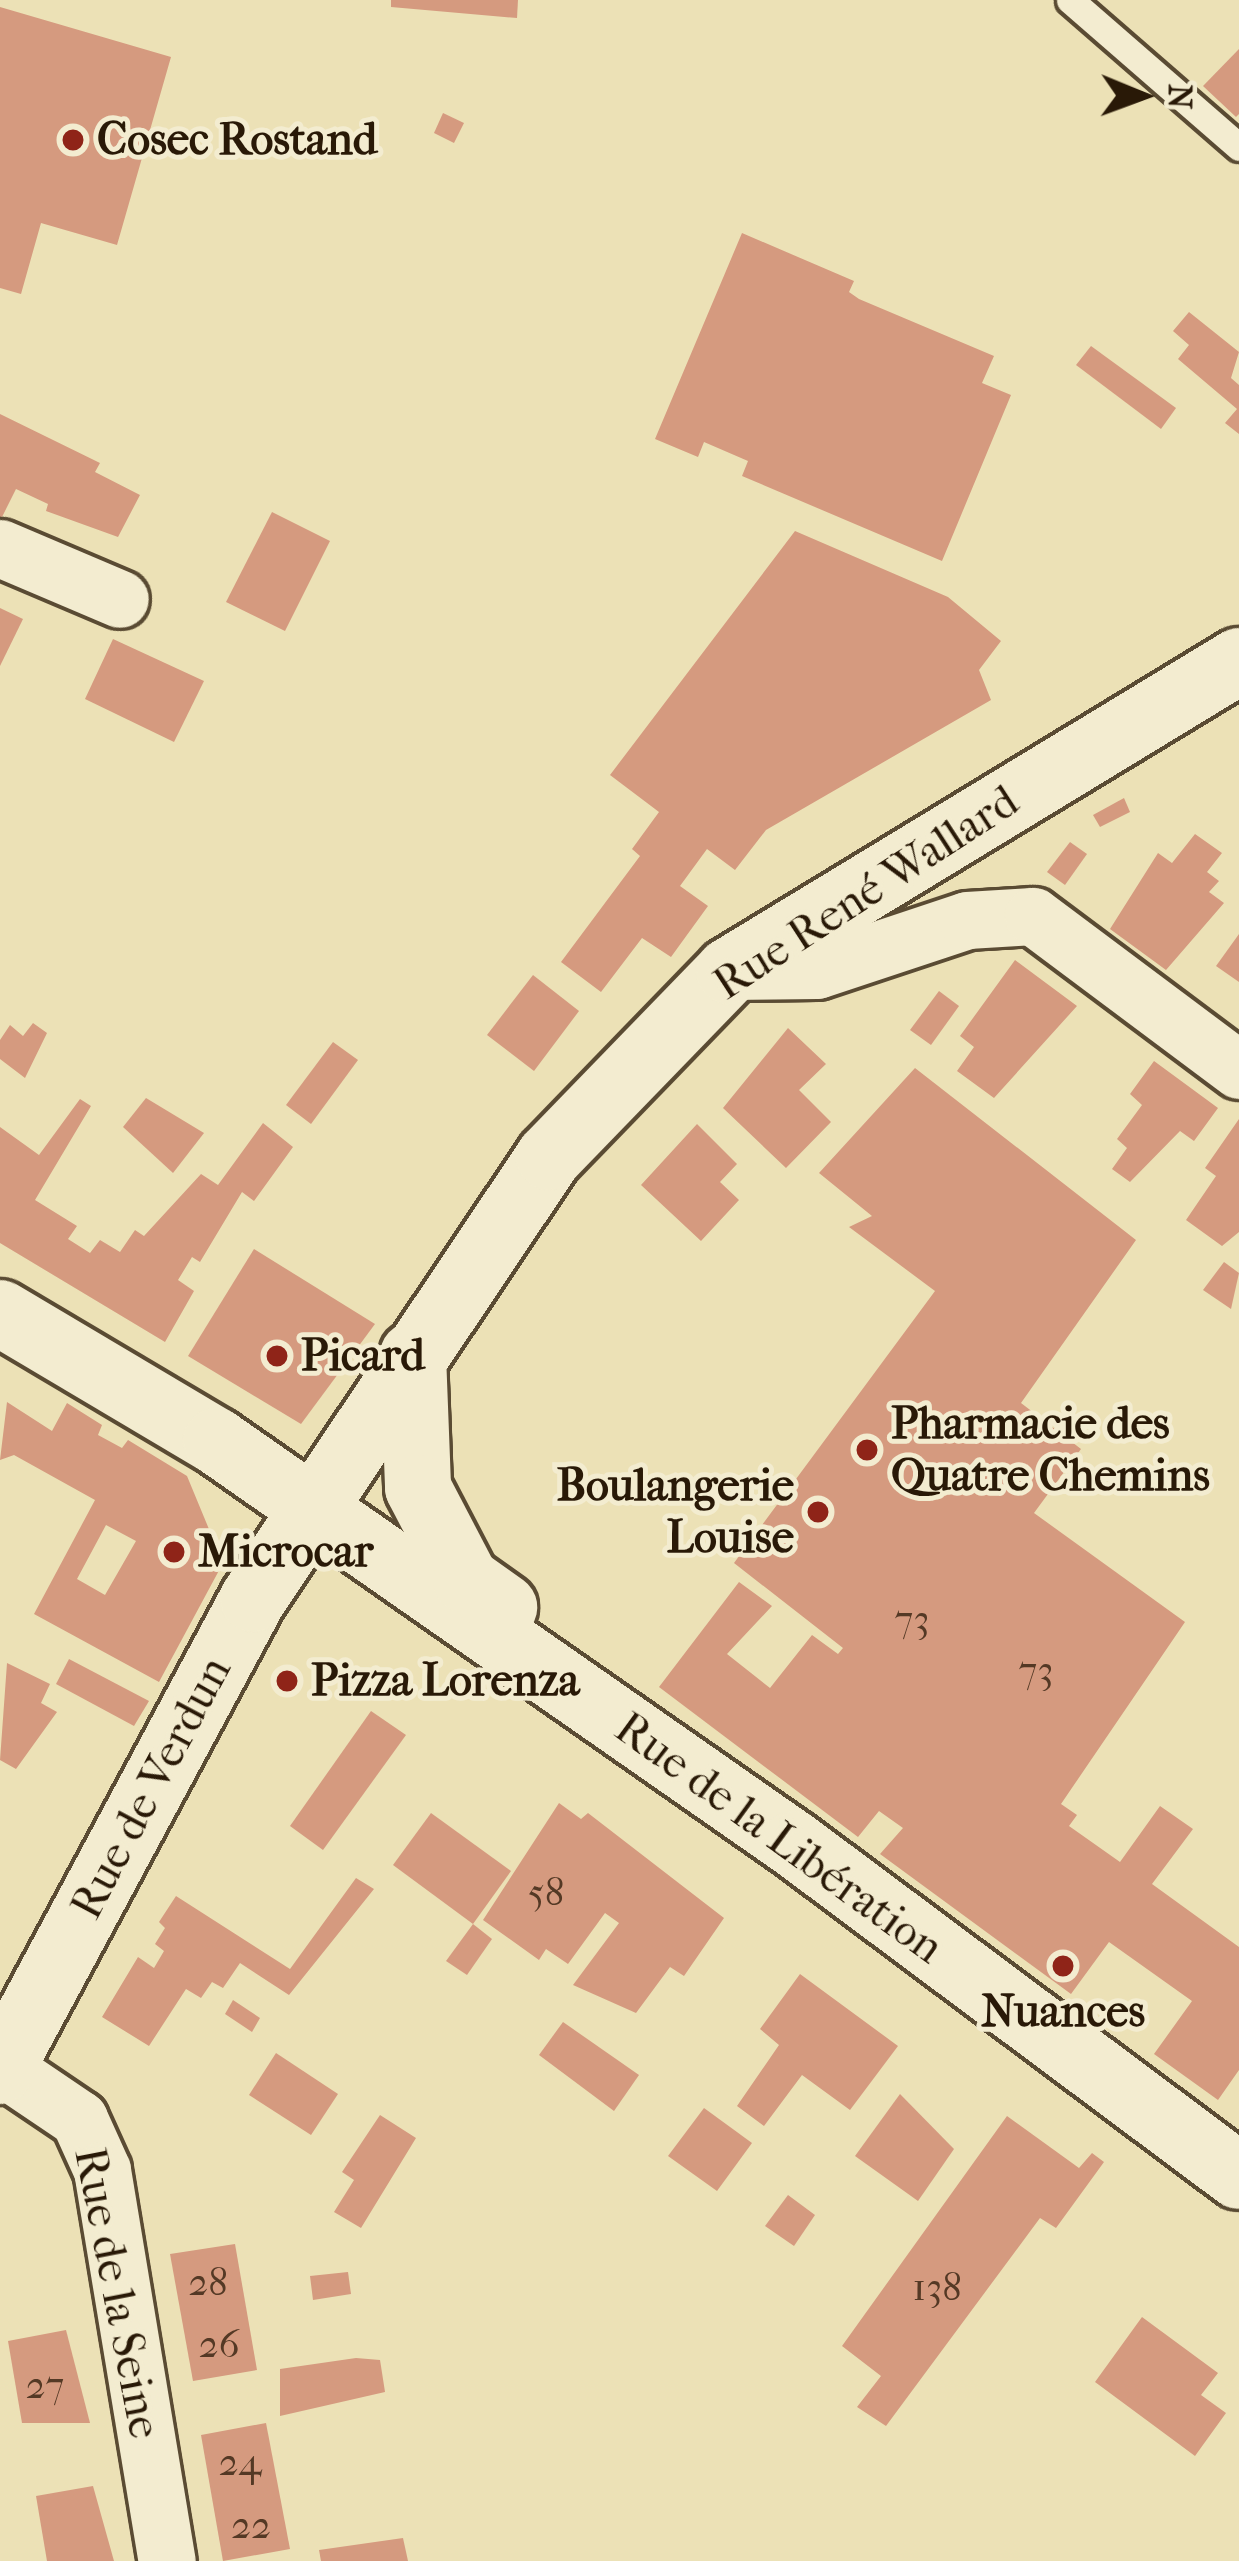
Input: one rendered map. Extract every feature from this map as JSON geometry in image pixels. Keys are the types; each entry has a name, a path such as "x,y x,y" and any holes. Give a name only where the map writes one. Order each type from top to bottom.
{"main road":[{"name":"Rue René Wallard","path":"312,1511 549,1157 729,971 1239,661"},
{"name":"Rue de la Libération","path":"0,1313 216,1441 577,1692 1239,2176"},
{"path":"413,1355 418,1489 436,1536 577,1692"},
{"name":"Rue de Verdun","path":"1,2069 232,1635 312,1511"}],"street":[{"path":"0,548 120,599"},
{"path":"729,971 817,970 968,920 1033,916 1239,1070"},
{"name":"Rue de la Seine","path":"1,2069 79,2119 103,2170 167,2561"}],"lane":[{"path":"1070,0 1239,147"}],"building":[{"path":"391,0 518,0 517,18 391,7"},
{"name":"Cosec Rostand","path":"0,7 171,57 117,245 41,223 21,294 0,288"},
{"path":"1239,49 1239,114 1236,117 1203,86"},
{"path":"443,113 464,123 454,143 434,133"},
{"path":"742,233 854,281 849,292 859,299 994,356 982,383 1011,395 942,561 742,476 748,461 704,442 698,457 655,439"},
{"path":"1189,312 1239,352 1231,378 1239,385 1239,434 1225,423 1237,409 1178,359 1189,345 1173,331"},
{"path":"1091,346 1176,408 1161,429 1076,365"},
{"path":"0,414 100,463 95,472 140,495 118,537 46,511 48,504 16,489 0,521"},
{"path":"272,512 330,541 285,631 226,602"},
{"path":"795,531 948,597 1001,641 979,670 991,700 766,830 735,870 707,849 680,886 708,906 671,957 642,938 601,992 561,962 640,856 632,849 659,812 610,775"},
{"path":"0,608 23,619 0,666"},
{"path":"113,639 204,681 174,742 85,699"},
{"path":"1124,798 1130,812 1100,827 1093,815"},
{"path":"1195,834 1222,853 1207,872 1219,881 1209,892 1224,903 1166,970 1110,929 1158,853 1172,863"},
{"path":"1070,842 1087,854 1065,885 1047,872"},
{"path":"1239,934 1239,982 1216,966"},
{"path":"1015,960 1077,1006 994,1098 957,1071 974,1047 960,1036"},
{"path":"533,975 579,1011 534,1071 487,1035"},
{"path":"939,991 959,1006 931,1045 910,1030"},
{"path":"33,1023 47,1033 25,1078 0,1059 0,1040 10,1025 23,1036"},
{"path":"788,1028 826,1064 799,1090 831,1122 786,1168 723,1108"},
{"path":"333,1042 358,1060 311,1124 286,1105"},
{"path":"1154,1061 1218,1108 1194,1141 1180,1131 1130,1182 1112,1169 1127,1148 1117,1139 1142,1105 1130,1094"},
{"path":"915,1068 1136,1240 1021,1403 1081,1449 1034,1513 1185,1622 1061,1804 1077,1815 1069,1826 1120,1862 1160,1806 1193,1829 1152,1884 1239,1947 1239,2070 1218,2100 1154,2054 1192,2001 1109,1942 1071,1994 880,1854 903,1828 879,1811 858,1837 659,1687 739,1582 772,1606 727,1654 770,1688 812,1635 838,1654 843,1648 734,1563 935,1291 849,1227 872,1216 819,1173"},
{"path":"146,1098 204,1133 173,1173 123,1127"},
{"path":"80,1099 91,1106 35,1200 77,1226 68,1239 90,1253 100,1240 120,1252 135,1230 144,1236 201,1174 218,1185 263,1123 293,1147 254,1201 242,1192 200,1262 192,1257 178,1280 194,1291 165,1342 0,1243 0,1127 39,1155"},
{"path":"1239,1119 1239,1232 1222,1246 1186,1220 1216,1176 1205,1168"},
{"path":"697,1124 737,1164 720,1182 739,1200 701,1241 641,1185"},
{"path":"254,1249 375,1324 301,1424 188,1356"},
{"path":"1224,1262 1239,1273 1231,1309 1203,1290"},
{"name":"Microcar","path":"7,1402 52,1431 67,1403 102,1425 98,1435 122,1448 128,1440 187,1476 223,1563 159,1682 34,1614 95,1500 14,1455 0,1460","holes":["106,1525 136,1541 105,1595 77,1579"]},
{"path":"69,1659 149,1701 134,1726 56,1684"},
{"path":"7,1663 50,1684 41,1703 57,1712 16,1769 0,1760"},
{"path":"371,1711 406,1735 323,1850 290,1826"},
{"path":"559,1803 581,1819 588,1813 724,1918 684,1976 670,1967 636,2013 573,1985 619,1923 605,1913 568,1964 546,1949 539,1960 483,1920"},
{"path":"431,1813 511,1871 473,1924 393,1865"},
{"path":"356,1878 374,1889 289,1995 240,1963 223,1988 212,1982 201,1998 186,1989 149,2046 102,2017 138,1957 154,1968 164,1951 155,1944 165,1928 159,1922 176,1896 290,1969"},
{"path":"473,1924 492,1939 467,1975 446,1961"},
{"path":"800,1974 898,2046 850,2110 802,2075 764,2126 737,2106 779,2045 760,2029"},
{"path":"233,2000 260,2018 252,2032 225,2014"},
{"path":"563,2022 639,2075 614,2111 539,2055"},
{"path":"276,2053 338,2094 311,2135 249,2095"},
{"path":"900,2094 954,2149 918,2201 855,2156"},
{"path":"704,2108 752,2143 717,2191 668,2156"},
{"path":"380,2115 416,2138 361,2228 334,2212 354,2180 342,2172"},
{"path":"1007,2116 1079,2168 1092,2153 1104,2162 1056,2228 1040,2218 886,2426 857,2407 881,2376 842,2346"},
{"path":"788,2195 815,2215 794,2246 765,2226"},
{"path":"235,2244 257,2370 193,2381 170,2254"},
{"path":"348,2272 351,2294 313,2300 310,2276"},
{"path":"1142,2317 1218,2373 1201,2395 1226,2413 1195,2456 1095,2382"},
{"path":"66,2330 90,2423 22,2423 8,2341"},
{"path":"356,2358 380,2360 385,2392 280,2416 280,2369"},
{"path":"266,2423 290,2549 223,2561 201,2435"},
{"path":"93,2486 114,2561 47,2561 36,2496"},
{"path":"403,2538 408,2561 321,2561 319,2550"}],"place":[{"name":"Cosec Rostand","path":"73,140"},
{"name":"Picard","path":"277,1356"},
{"name":"Pharmacie des Quatre Chemins","path":"867,1450"},
{"name":"Boulangerie Louise","path":"818,1512"},
{"name":"Microcar","path":"174,1552"},
{"name":"Pizza Lorenza","path":"287,1681"},
{"name":"Nuances","path":"1063,1966"}]}
